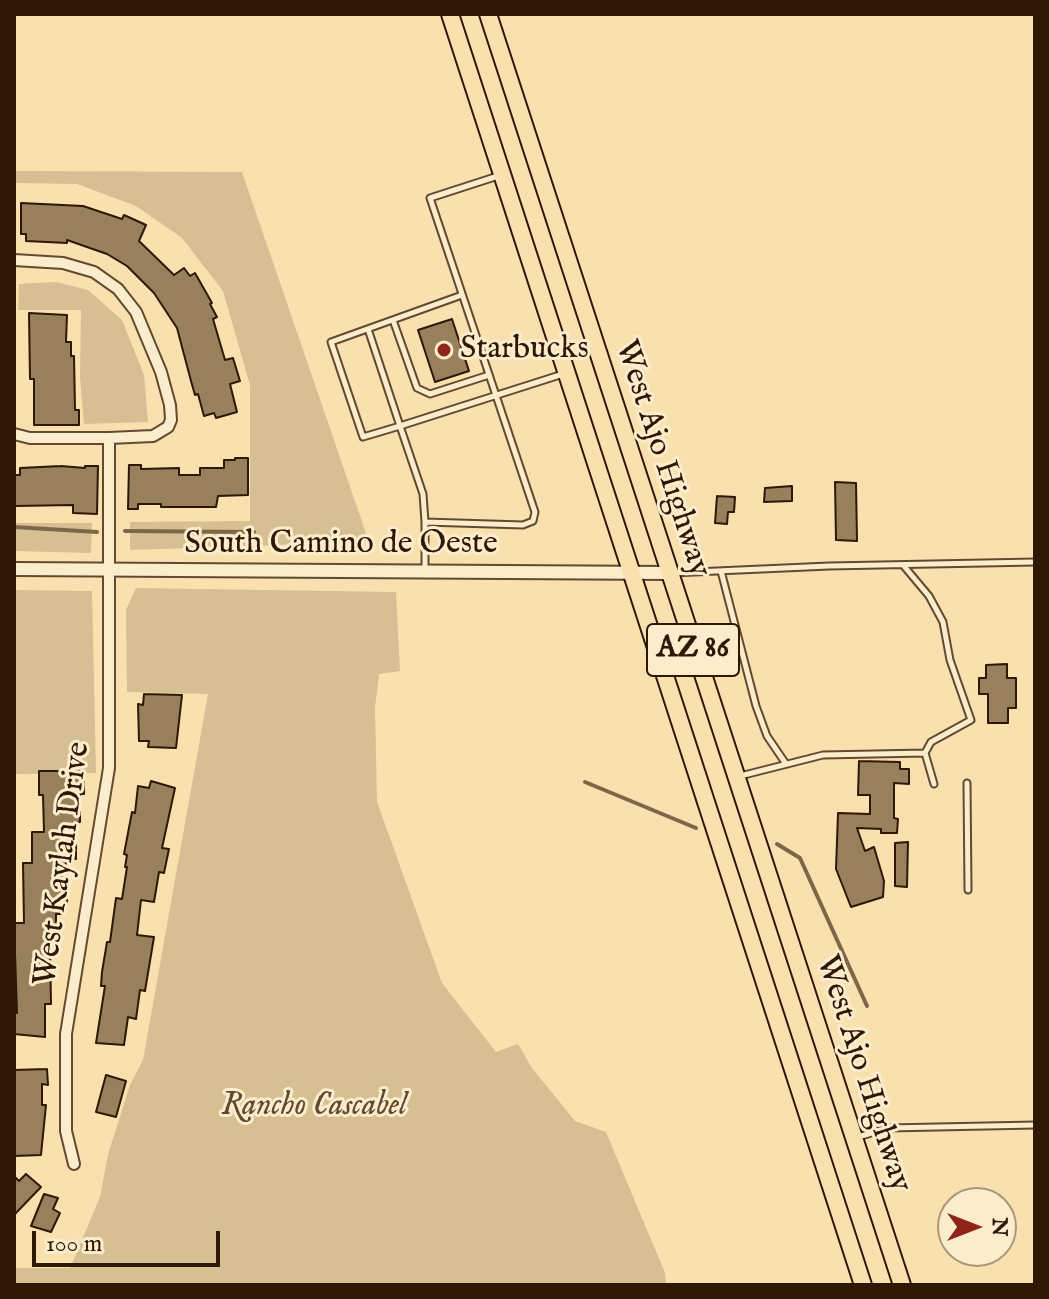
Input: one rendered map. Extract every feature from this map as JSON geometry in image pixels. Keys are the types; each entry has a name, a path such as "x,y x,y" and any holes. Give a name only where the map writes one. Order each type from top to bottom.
{"main road":[{"name":"West Ajo Highway","path":"450,14 863,1285"},
{"name":"West Ajo Highway","path":"488,14 902,1285"}],"street":[{"path":"14,260 63,263 94,272 118,289 136,312 157,361 170,405 172,430 153,436 109,438 30,438 14,434"},
{"name":"West Kaylah Drive","path":"74,1164 66,1131 66,1034 109,768 109,438"},
{"name":"South Camino de Oeste","path":"14,569 668,573"}],"lane":[{"path":"425,522 523,525 533,521 535,512 430,198 502,174"},
{"path":"462,295 331,342 363,437 566,373"},
{"path":"393,320 417,388 425,393 489,375"},
{"path":"368,329 423,494 425,572"},
{"path":"668,573 1035,562"},
{"path":"903,565 929,596 943,622 950,660 971,720 931,742 925,753 934,784"},
{"path":"721,571 756,706 767,736 786,764"},
{"path":"735,777 823,755 925,753"},
{"path":"967,783 968,890"},
{"path":"854,1138 888,1128 1035,1125"}],"green space":[{"path":"14,171 242,172 369,542 130,550 130,522 250,521 250,385 223,291 182,238 136,206 77,184 16,183 14,193"},
{"path":"56,282 88,290 122,320 144,375 148,422 84,424 80,377 81,310 18,310 19,284"},
{"path":"14,523 92,523 91,553 14,551"},
{"name":"Rancho Cascabel","path":"136,588 396,592 400,671 379,674 375,708 377,802 442,983 496,1052 518,1044 532,1068 575,1121 606,1132 665,1273 666,1285 14,1285 14,1268 70,1268 100,1197 108,1154 130,1085 143,1060 208,694 127,692 126,610"},
{"path":"14,590 92,591 96,773 14,774"}],"building":[{"path":"21,203 83,206 122,219 124,215 146,225 139,241 174,275 184,268 190,276 195,273 212,303 217,317 213,319 225,360 233,358 240,381 230,384 237,412 216,418 214,413 204,416 198,394 195,395 177,328 154,293 127,266 107,254 67,240 67,243 26,241 26,234 21,234"},
{"path":"29,313 67,315 66,342 71,342 71,356 74,356 75,410 79,410 79,425 34,425"},
{"name":"Starbucks","path":"452,319 469,371 435,382 418,330"},
{"path":"248,458 248,495 218,496 216,507 138,504 138,509 128,509 129,465 141,465 141,469 179,468 179,475 200,475 200,468 224,468 224,460"},
{"path":"98,466 97,514 73,513 73,505 15,506 15,475 20,475 20,468"},
{"path":"835,482 856,483 857,541 836,540"},
{"path":"792,486 792,501 764,502 765,488"},
{"path":"717,496 735,497 734,512 728,512 727,524 715,523"},
{"path":"1007,664 1007,678 1016,678 1016,708 1008,708 1008,723 988,723 988,694 979,694 979,678 986,678 986,665"},
{"path":"144,694 182,695 176,748 148,747 149,741 139,741 138,704 143,705"},
{"path":"859,761 900,762 900,769 909,769 909,784 894,783 897,833 857,828 865,851 874,847 884,881 883,897 851,907 836,869 838,813 870,814 870,795 858,795"},
{"path":"39,771 84,771 80,822 70,827 70,845 76,845 76,859 66,859 67,904 62,905 62,914 56,914 56,946 50,947 51,1004 45,1004 45,1037 14,1034 14,1013 17,1013 14,923 24,923 23,863 32,863 32,832 44,832"},
{"path":"151,781 175,788 162,848 169,849 164,873 159,872 154,902 141,900 137,935 154,937 145,991 140,990 136,1019 128,1017 124,1045 96,1043 105,986 101,986 102,972 116,898 122,899 127,867 127,855 124,854 132,812 135,813 138,786 149,788"},
{"path":"908,842 907,887 895,886 895,843"},
{"path":"47,1069 48,1085 42,1084 42,1105 46,1105 41,1155 14,1156 14,1070"},
{"path":"106,1075 126,1081 116,1117 96,1112"},
{"path":"26,1174 41,1187 14,1215 14,1176 19,1181"},
{"path":"44,1194 58,1198 53,1209 60,1213 51,1232 31,1226"}],"waterway":[{"path":"14,527 97,532"},
{"path":"125,531 254,532"},
{"path":"585,782 696,828"},
{"path":"777,844 800,858 867,1006"}],"place":[{"name":"Starbucks","path":"444,350"}]}
